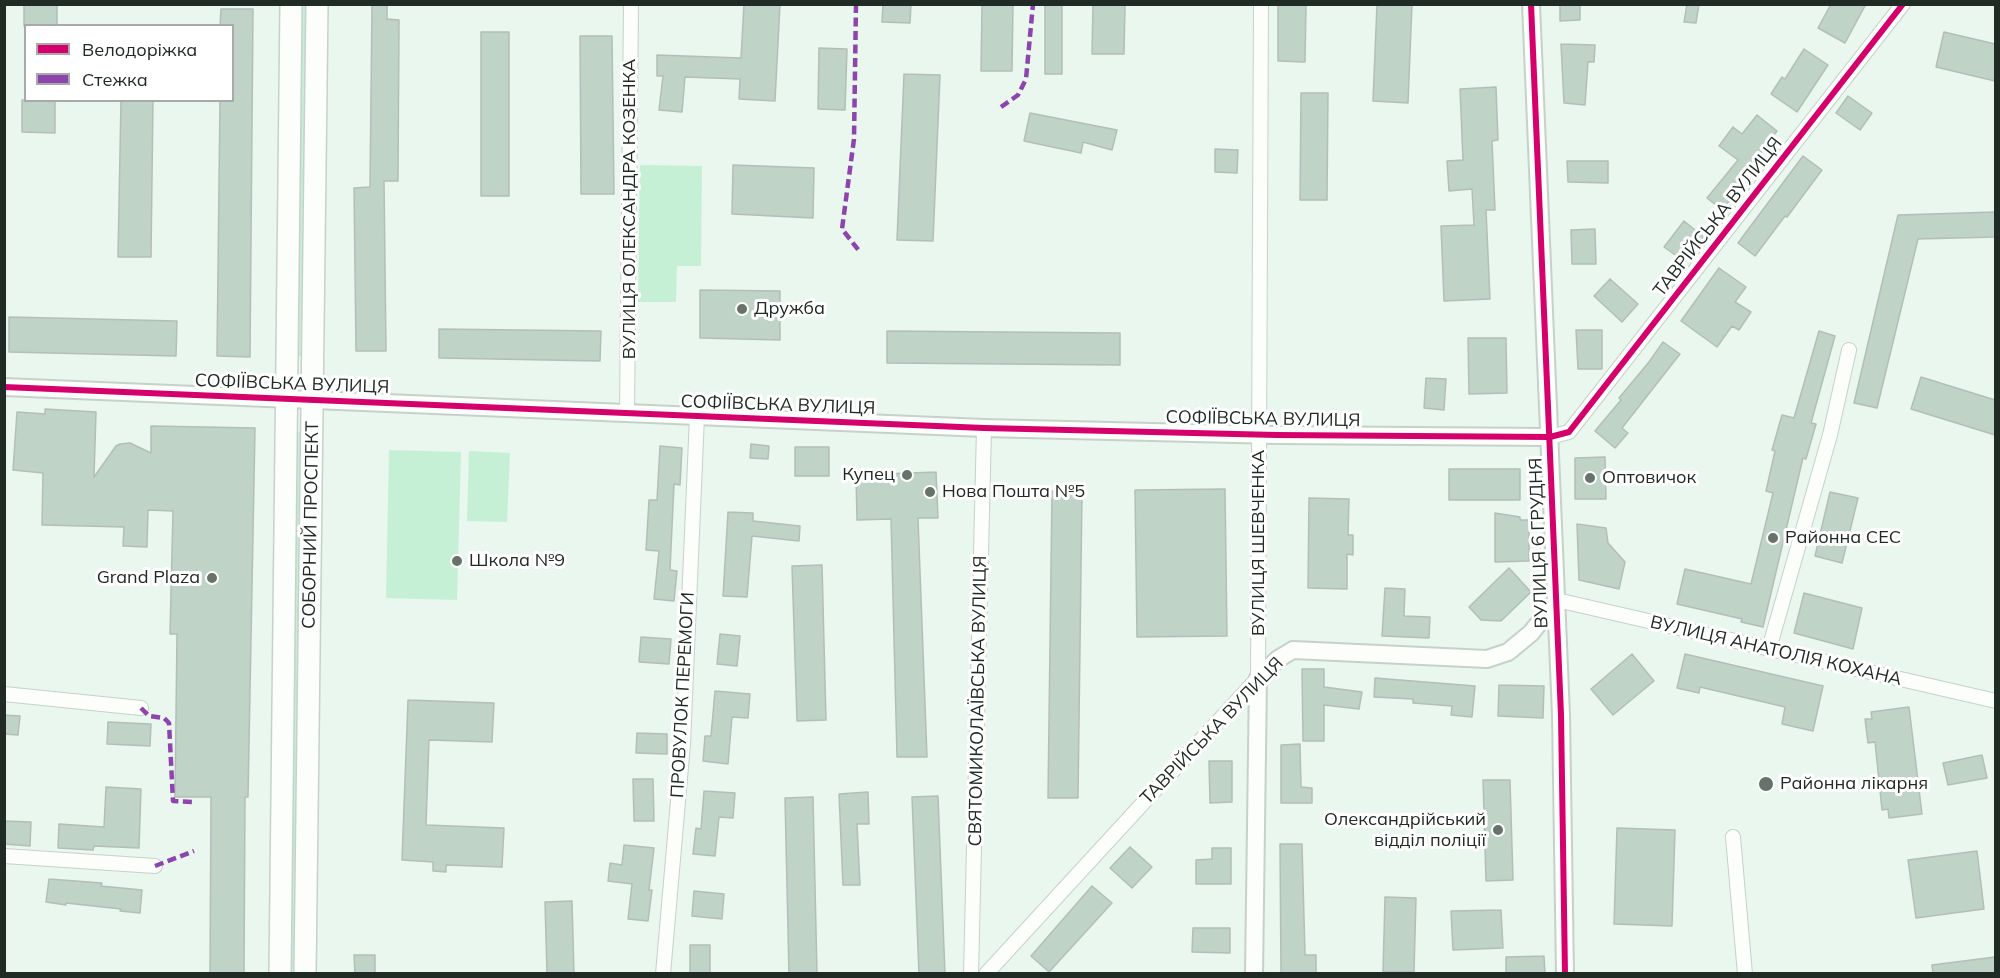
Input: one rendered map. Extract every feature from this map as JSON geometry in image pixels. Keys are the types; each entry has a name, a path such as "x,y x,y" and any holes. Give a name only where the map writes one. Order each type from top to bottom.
{"main road":[{"name":"СОБОРНИЙ ПРОСПЕКТ","path":"280,974 291,4"},
{"name":"СОБОРНИЙ ПРОСПЕКТ","path":"305,974 317,4"}],"street":[{"name":"ВУЛИЦЯ ОЛЕКСАНДРА КОЗЕНКА","path":"627,413 631,4"},
{"name":"ВУЛИЦЯ ШЕВЧЕНКА","path":"1254,974 1258,678 1261,4"},
{"name":"ВУЛИЦЯ 6 ГРУДНЯ","path":"1531,4 1557,600 1565,974"},
{"name":"ТАВРІЙСЬКА ВУЛИЦЯ","path":"1550,437 1569,432 1903,4"},
{"path":"1769,649 1830,435 1849,350"},
{"name":"СОФІЇВСЬКА ВУЛИЦЯ","path":"4,387 984,428 1550,437"},
{"name":"ПРОВУЛОК ПЕРЕМОГИ","path":"663,974 682,744 697,416"},
{"name":"СВЯТОМИКОЛАЇВСЬКА ВУЛИЦЯ","path":"971,974 984,428"},
{"name":"ТАВРІЙСЬКА ВУЛИЦЯ","path":"986,974 1278,659 1293,650 1487,659 1508,652 1531,633 1557,600"},
{"name":"ВУЛИЦЯ АНАТОЛІЯ КОХАНА","path":"1557,600 1995,701"},
{"path":"4,694 141,708"},
{"path":"1733,837 1745,974"},
{"path":"4,856 154,866"}],"green space":[{"path":"298,5 312,5 303,357 294,353"},
{"path":"640,165 702,166 701,266 677,266 676,302 638,302"},
{"path":"294,432 300,432 304,437 296,973 287,974"},
{"path":"389,450 461,452 457,600 386,598"},
{"path":"469,451 510,453 507,522 467,521"}],"building":[{"path":"24,4 57,4 57,24 24,24"},
{"path":"372,4 387,4 387,19 399,20 398,181 384,181 386,351 356,351 354,188 370,187"},
{"path":"744,4 780,4 775,101 739,99 740,79 685,77 682,112 659,110 663,76 657,76 657,55 741,58"},
{"path":"883,4 911,4 910,23 882,22"},
{"path":"982,4 1013,4 1012,71 981,71"},
{"path":"1045,4 1062,4 1062,74 1045,74"},
{"path":"1093,4 1125,4 1124,54 1092,54"},
{"path":"1278,4 1306,4 1305,62 1278,61"},
{"path":"1377,4 1412,4 1408,103 1373,101"},
{"path":"1560,4 1580,4 1580,20 1560,21"},
{"path":"1687,4 1699,4 1696,23 1684,22"},
{"path":"1831,4 1866,4 1845,43 1818,28"},
{"path":"221,9 253,9 250,357 217,356 220,102 234,102 234,24 220,24"},
{"path":"481,32 509,32 509,196 481,196"},
{"path":"1944,32 1995,44 1995,81 1936,67"},
{"path":"580,36 612,36 614,194 581,194"},
{"path":"1561,44 1595,45 1594,62 1588,62 1585,105 1564,103"},
{"path":"819,48 847,49 845,110 818,109"},
{"path":"1804,49 1828,65 1797,112 1771,94 1782,77 1785,79"},
{"path":"904,74 940,75 933,241 897,240"},
{"path":"1496,87 1498,140 1492,141 1495,210 1486,210 1490,299 1444,301 1441,226 1474,225 1472,189 1449,191 1447,161 1463,160 1460,89"},
{"path":"1301,93 1328,93 1327,200 1300,200"},
{"path":"1848,96 1872,113 1860,130 1836,113"},
{"path":"22,100 24,102 55,102 55,133 22,132"},
{"path":"121,102 153,102 151,257 118,257"},
{"path":"1030,113 1117,130 1112,150 1083,142 1081,153 1024,141"},
{"path":"1757,115 1777,131 1739,182 1742,185 1722,210 1707,198 1738,160 1719,146 1733,127 1742,134"},
{"path":"1215,149 1238,150 1237,173 1215,172"},
{"path":"1803,156 1822,170 1755,256 1738,243"},
{"path":"1567,161 1608,161 1608,183 1568,182"},
{"path":"733,165 814,168 813,218 732,214"},
{"path":"1995,212 1995,237 1918,239 1877,408 1854,403 1898,215"},
{"path":"1684,221 1704,237 1685,262 1664,247"},
{"path":"1595,229 1596,264 1572,264 1571,230"},
{"path":"1719,268 1746,287 1735,302 1751,312 1739,330 1732,326 1717,347 1681,321"},
{"path":"1610,279 1638,304 1622,322 1594,296"},
{"path":"700,290 780,291 780,340 700,338"},
{"path":"9,317 177,321 176,356 9,352"},
{"path":"439,329 601,331 600,361 439,358"},
{"path":"1576,330 1602,330 1602,369 1578,369"},
{"path":"887,331 1120,333 1120,365 887,363"},
{"path":"1819,331 1835,336 1811,423 1816,424 1806,459 1803,458 1763,627 1741,622 1742,619 1677,604 1685,569 1751,584 1773,493 1766,491 1775,451 1772,450 1782,415 1794,418"},
{"path":"1468,338 1506,338 1507,393 1469,394"},
{"path":"1663,342 1680,354 1622,428 1628,433 1615,448 1595,431 1621,400 1619,398"},
{"path":"1921,377 1995,400 1995,435 1911,409"},
{"path":"1426,378 1446,379 1444,410 1424,408"},
{"name":"Grand Plaza","path":"45,409 96,412 94,477 116,446 120,444 130,443 151,453 151,426 255,428 248,797 245,797 244,974 210,974 211,797 175,797 177,634 170,634 173,511 148,510 147,547 123,546 124,527 42,525 43,473 13,470 17,412 45,414"},
{"path":"751,444 769,446 768,459 750,458"},
{"path":"660,446 682,448 680,485 674,484 670,570 677,571 674,601 654,599 659,551 646,550 649,500 657,500"},
{"path":"795,447 829,447 829,476 795,476"},
{"name":"Оптовичок","path":"1605,457 1606,499 1575,499 1575,458"},
{"path":"1449,469 1520,469 1520,500 1449,500"},
{"path":"936,472 938,518 918,518 927,757 897,757 891,519 857,520 856,475"},
{"path":"1225,489 1227,636 1137,637 1135,490"},
{"path":"1052,491 1082,492 1078,798 1048,798"},
{"path":"1830,492 1858,498 1842,563 1815,556"},
{"path":"1309,498 1349,499 1348,535 1353,535 1353,555 1347,554 1347,589 1308,588"},
{"path":"728,512 753,513 753,521 800,526 799,541 752,536 747,597 723,596"},
{"path":"1495,513 1520,517 1520,520 1529,520 1529,561 1495,562"},
{"path":"1577,524 1606,528 1608,543 1625,562 1619,589 1579,580"},
{"path":"822,565 826,720 797,721 792,566"},
{"path":"1509,568 1531,592 1501,621 1481,620 1469,607"},
{"path":"1385,588 1405,589 1404,616 1430,617 1429,638 1382,636"},
{"path":"1804,593 1862,608 1853,649 1794,633"},
{"path":"720,634 740,636 737,666 717,664"},
{"path":"641,637 671,639 669,664 639,662"},
{"path":"1632,654 1654,681 1613,715 1591,689"},
{"path":"1685,654 1823,686 1813,731 1782,724 1785,707 1700,687 1699,693 1677,688"},
{"path":"1302,669 1324,669 1324,687 1362,692 1359,709 1324,705 1324,741 1303,741"},
{"path":"1375,678 1475,686 1472,717 1451,715 1452,706 1413,703 1413,699 1374,697"},
{"path":"1499,685 1544,686 1543,718 1498,716"},
{"path":"715,691 750,694 748,718 732,717 728,764 703,761 705,736 711,736"},
{"path":"408,700 494,703 492,742 429,740 426,825 504,828 502,867 446,865 446,872 433,871 433,862 402,860"},
{"path":"1909,707 1922,814 1889,818 1888,809 1882,810 1875,742 1868,743 1865,719 1872,719 1871,712"},
{"path":"4,715 20,716 18,735 4,734"},
{"path":"108,722 151,724 150,746 107,744"},
{"path":"637,733 667,734 667,754 636,753"},
{"path":"1300,744 1301,787 1312,788 1312,803 1281,803 1281,745"},
{"path":"1982,755 1987,778 1948,785 1943,763"},
{"path":"1209,761 1232,761 1232,802 1210,803"},
{"path":"633,779 653,779 654,821 634,821"},
{"name":"Олександрійський відділ поліції","path":"1483,780 1510,780 1513,880 1486,881"},
{"path":"106,787 141,789 139,848 94,846 93,850 58,848 59,824 104,827"},
{"path":"704,791 735,793 733,818 719,817 715,856 693,854 696,828 701,829"},
{"path":"868,792 869,824 857,824 860,885 843,885 839,794"},
{"path":"938,796 945,974 919,974 912,797"},
{"path":"813,797 817,974 789,974 785,798"},
{"path":"4,821 31,822 30,846 4,844"},
{"path":"1617,828 1675,830 1672,926 1614,924"},
{"path":"1280,844 1302,844 1305,955 1316,955 1316,974 1281,974"},
{"path":"624,845 654,848 648,921 628,919 632,884 608,881 610,863 622,865"},
{"path":"1130,847 1152,867 1132,888 1110,868"},
{"path":"1212,848 1231,848 1231,884 1196,884 1196,860 1212,859"},
{"path":"1977,851 1984,909 1916,918 1908,860"},
{"path":"49,879 102,883 101,886 142,890 140,913 46,902"},
{"path":"1092,886 1112,903 1049,972 1031,956"},
{"path":"694,891 724,894 722,919 692,916"},
{"path":"1385,897 1416,898 1414,972 1383,972"},
{"path":"572,901 574,974 547,974 545,902"},
{"path":"1501,910 1503,948 1453,950 1451,911"},
{"path":"1193,928 1230,928 1230,953 1192,952"},
{"path":"690,945 710,945 710,974 690,974"},
{"path":"354,955 375,955 375,974 355,974"},
{"path":"1544,956 1545,974 1506,974 1506,957"},
{"path":"1995,957 1995,974 1933,974 1932,965"}],"marked path":[{"path":"856,4 854,139 842,229 860,252"},
{"path":"1001,107 1018,95 1026,79 1033,4"},
{"path":"141,708 149,716 164,718 169,723 173,801 194,802"},
{"path":"155,866 194,851"}],"cycle path":[{"path":"1531,4 1561,715 1565,974"},
{"path":"4,387 984,428 1277,435 1550,437 1569,432 1903,4"}],"place":[{"name":"Дружба","path":"742,309"},
{"name":"Купец","path":"907,475"},
{"name":"Оптовичок","path":"1590,478"},
{"name":"Нова Пошта №5","path":"930,492"},
{"name":"Районна СЕС","path":"1773,538"},
{"name":"Школа №9","path":"457,561"},
{"name":"Grand Plaza","path":"212,578"},
{"name":"Районна лікарня","path":"1766,784"},
{"name":"Олександрійський відділ поліції","path":"1498,830"}]}
